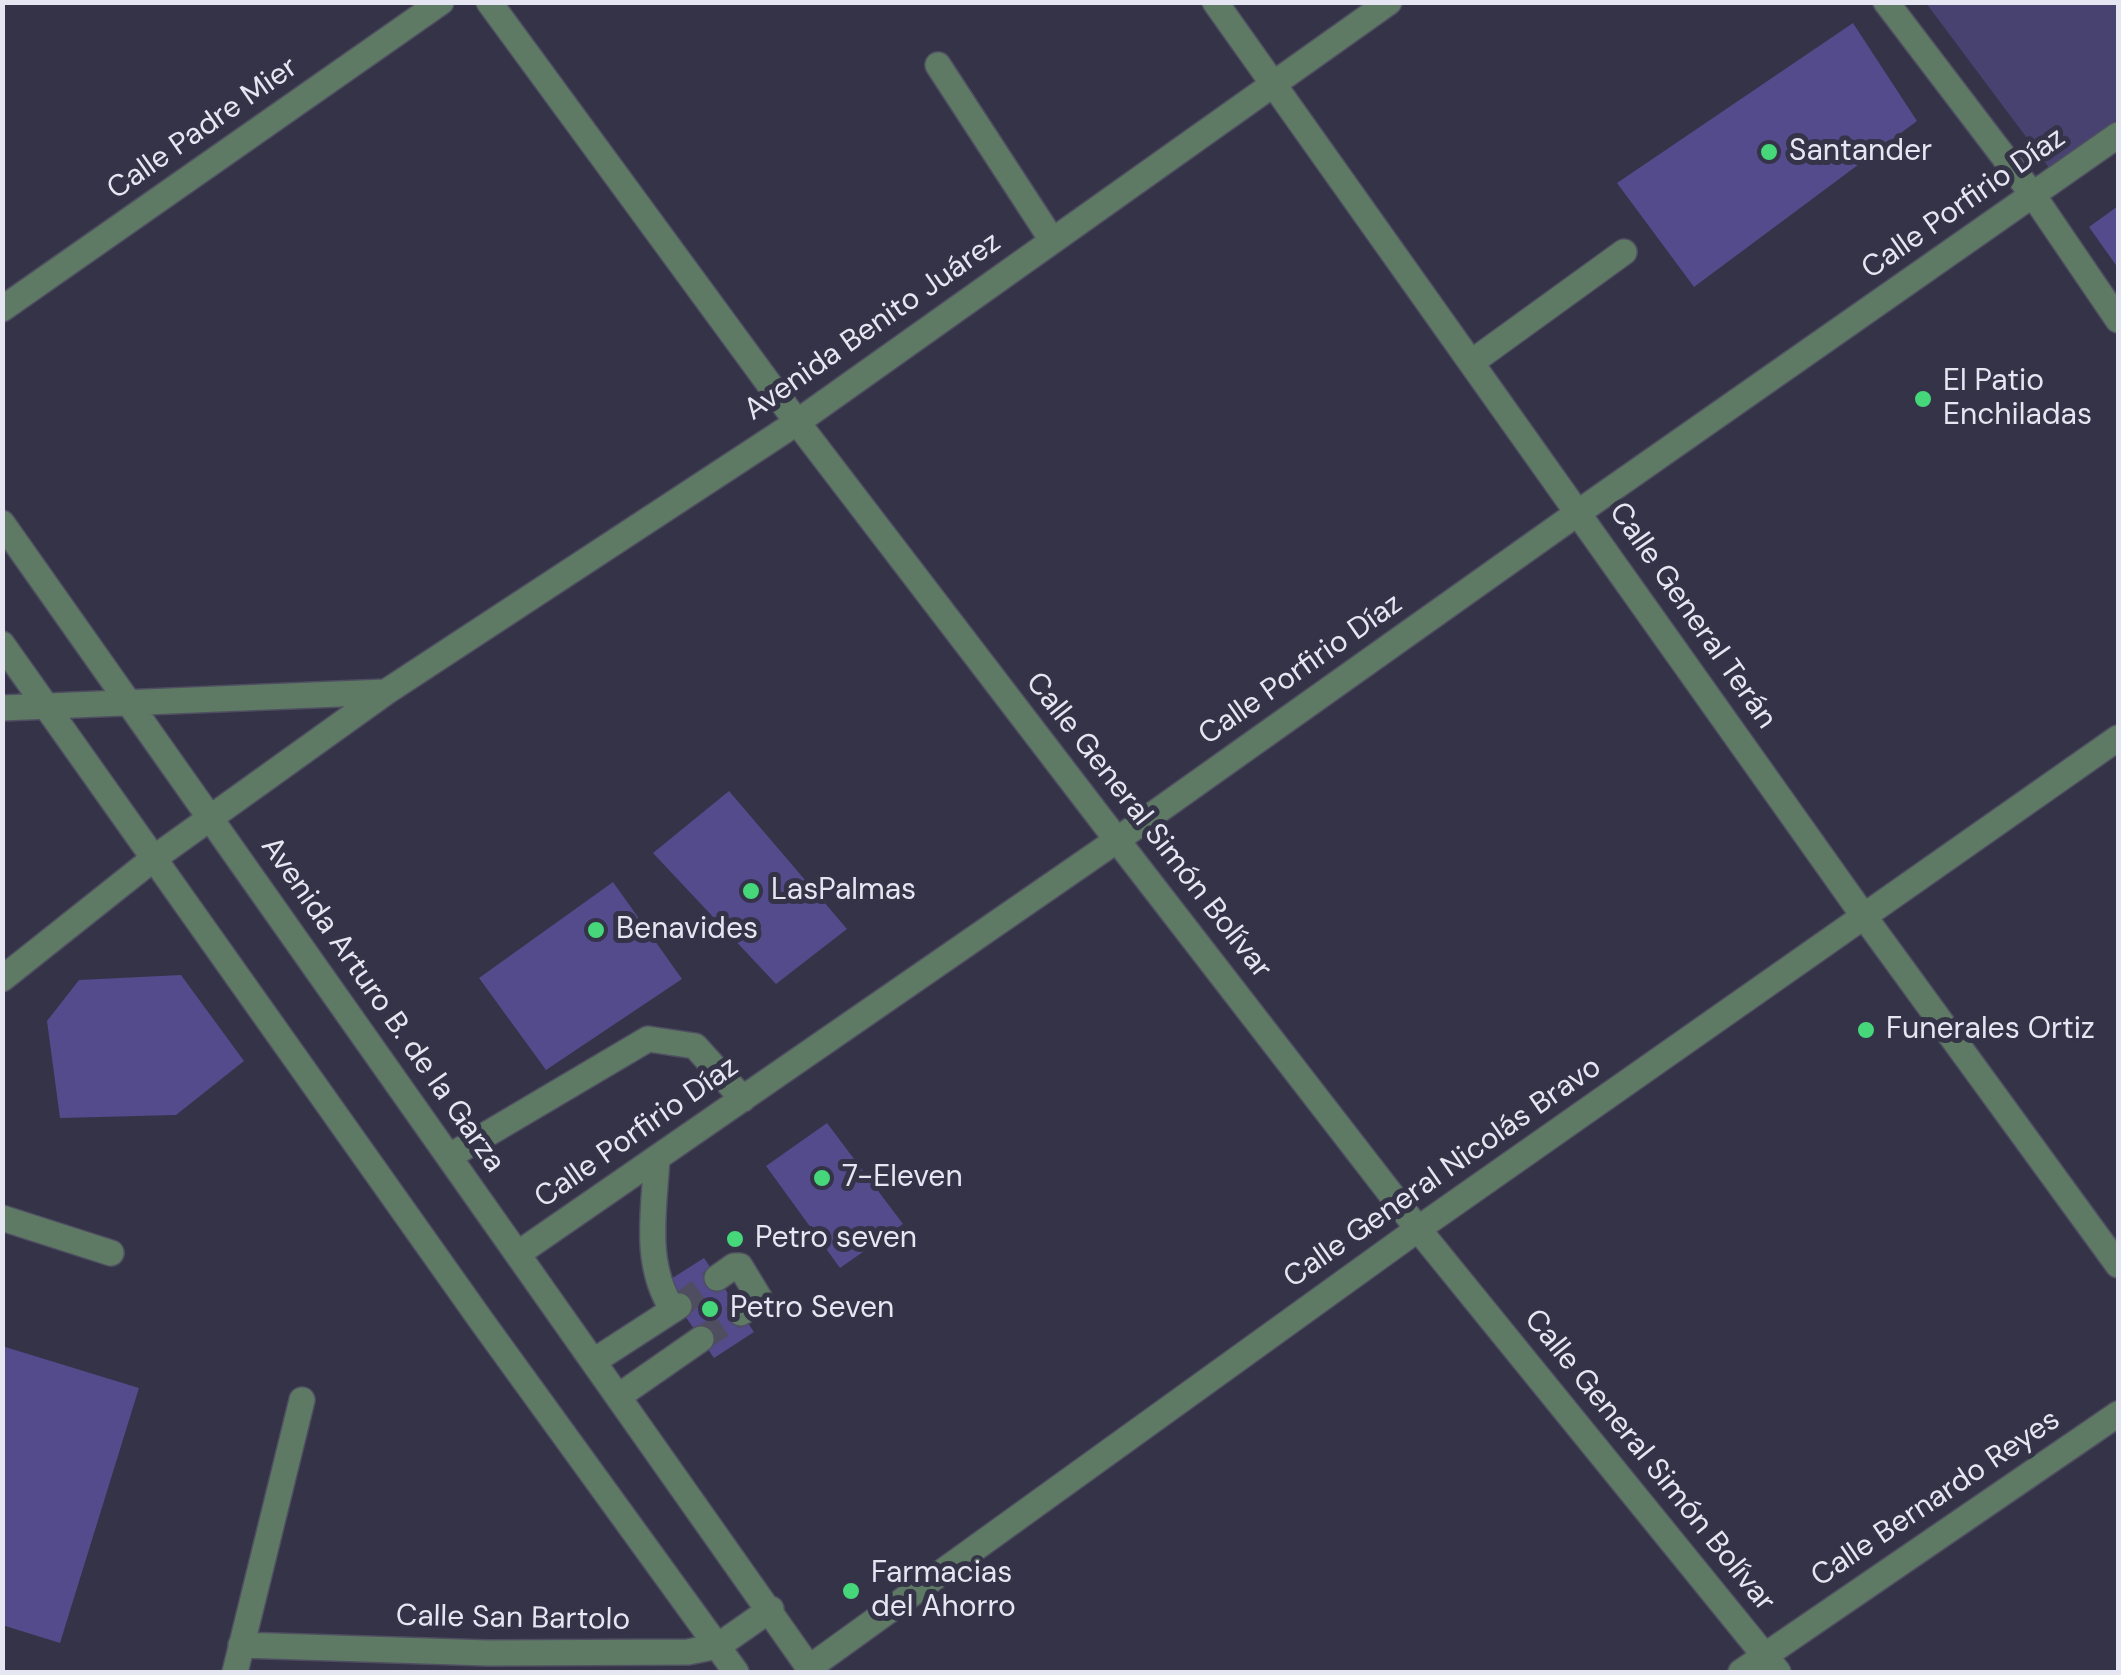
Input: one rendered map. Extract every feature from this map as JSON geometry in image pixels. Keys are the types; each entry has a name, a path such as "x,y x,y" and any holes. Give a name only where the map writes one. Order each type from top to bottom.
{"street":[{"name":"Calle Padre Mier","path":"2,309 441,2"},
{"name":"Calle General Simón Bolívar","path":"489,2 796,422 1117,840 1418,1230 1771,1664"},
{"name":"Calle General Terán","path":"1215,2 1863,914 2118,1265"},
{"name":"Avenida Benito Juárez","path":"2,979 153,860 386,692 796,422 1388,2"},
{"path":"1886,2 2033,195 2118,320"},
{"path":"938,65 1052,240"},
{"name":"Calle Porfirio Díaz","path":"518,1254 1117,840 2118,136"},
{"path":"1472,362 1624,252"},
{"name":"Avenida Arturo B. de la Garza","path":"2,523 810,1671"},
{"path":"2,644 483,1323 736,1672"},
{"path":"2,708 386,692"},
{"name":"Calle General Nicolás Bravo","path":"810,1671 1418,1230 2118,738"},
{"path":"450,1156 648,1039 695,1046 742,1100"},
{"path":"594,1360 676,1308 659,1286 652,1252 657,1158"},
{"path":"2,1218 111,1252"},
{"path":"717,1278 740,1266 760,1299 741,1313"},
{"path":"619,1396 701,1339"},
{"path":"235,1672 302,1400"},
{"name":"Calle Bernardo Reyes","path":"1741,1672 1771,1664 2118,1414"},
{"name":"Calle San Bartolo","path":"241,1645 488,1663 688,1652 718,1646 770,1609"}],"shaded area":[{"path":"1926,3 2118,3 2118,119 2050,169"}],"building":[{"name":"Santander","path":"1853,23 1917,121 1694,287 1617,183"},
{"path":"2118,206 2118,268 2089,227"},
{"name":"LasPalmas","path":"729,791 847,929 776,984 653,853"},
{"name":"Benavides","path":"613,882 682,979 546,1070 479,978"},
{"path":"181,975 244,1061 176,1115 60,1118 47,1021 79,980"},
{"path":"827,1123 903,1224 840,1268 766,1166"},
{"name":"Petro Seven","path":"704,1258 754,1332 714,1358 663,1284"},
{"path":"2,1346 139,1388 60,1643 2,1625"}],"tunnel":[{"path":"679,1306 717,1278"},
{"path":"701,1339 741,1313"}],"place":[{"name":"Santander","path":"1769,152"},
{"name":"El Patio Enchiladas","path":"1923,399"},
{"name":"LasPalmas","path":"751,891"},
{"name":"Benavides","path":"596,930"},
{"name":"Funerales Ortiz","path":"1866,1030"},
{"name":"7-Eleven","path":"822,1178"},
{"name":"Petro seven","path":"735,1239"},
{"name":"Petro Seven","path":"710,1309"},
{"name":"Farmacias del Ahorro","path":"851,1591"}]}
